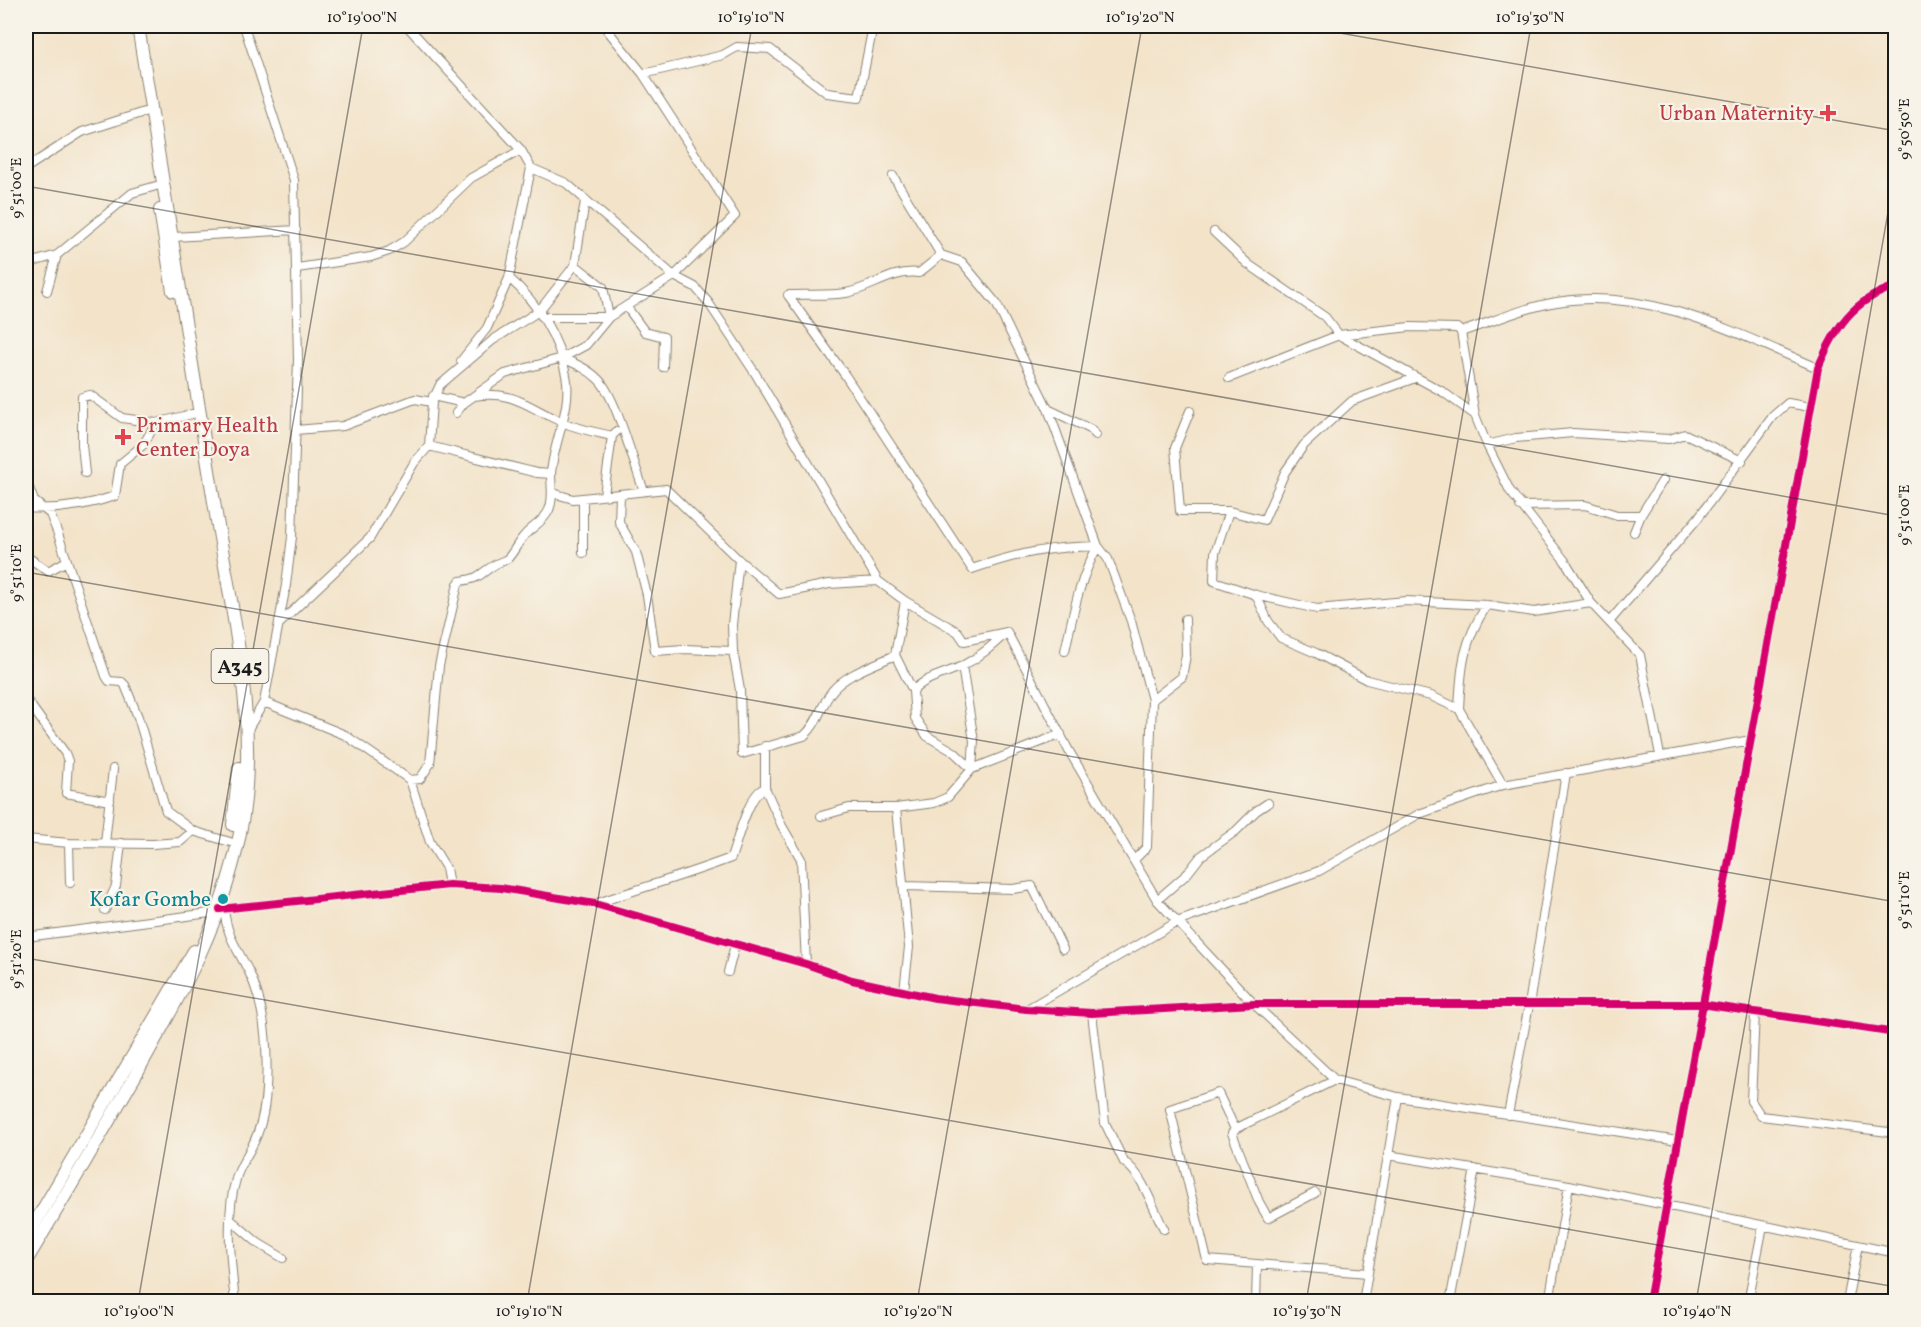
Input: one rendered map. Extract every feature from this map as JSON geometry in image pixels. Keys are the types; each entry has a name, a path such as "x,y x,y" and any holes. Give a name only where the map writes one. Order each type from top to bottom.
{"highway":[{"name":"A345","path":"26,1238 218,910 238,783 239,723 131,26"},
{"name":"A345","path":"26,1261 75,1181 184,990 218,910 244,809 248,729 173,237 138,26"}],"street":[{"path":"244,26 294,180 297,268 296,430 292,537 264,702 248,729"},
{"path":"407,26 521,150 531,168 566,183 674,276 695,287 708,302 755,373 878,581 905,601 958,632 964,641 1007,632"},
{"path":"456,413 464,403 505,374 562,358 586,345 609,316 674,276 735,216 643,74 604,26"},
{"path":"643,74 723,55 736,47 770,49 827,93 859,97 873,26"},
{"path":"26,168 82,132 144,112"},
{"path":"297,268 371,257 388,251 404,242 471,178 521,150"},
{"path":"279,624 337,567 366,544 414,463 429,446 433,399 487,328 509,278 531,168"},
{"path":"893,176 941,255 962,261 996,303 1048,409 1098,546 1108,559 1131,621 1152,700 1147,847 1134,860"},
{"path":"26,264 57,255 132,193 156,186"},
{"path":"453,372 493,340 541,314 575,265 585,201"},
{"path":"173,237 296,230"},
{"path":"1214,232 1248,264 1325,317 1339,335 1443,392 1475,415"},
{"path":"47,291 57,255"},
{"path":"941,255 919,273 912,272 877,281 846,293 788,294 845,375 972,569 1012,555 1058,546 1098,546"},
{"path":"575,265 603,287 609,316"},
{"path":"410,780 420,779 430,764 439,666 458,584 460,581 481,577 495,564 507,559 525,534 543,521 550,508 553,493 551,474 562,423 567,379 562,358 541,314 522,288 509,278"},
{"path":"1649,1302 1701,1004 1818,368 1838,326 1869,298 1896,286"},
{"path":"1461,332 1557,302 1598,301 1651,304 1722,327 1818,368"},
{"path":"626,306 645,332 664,337 663,367"},
{"path":"541,314 609,316"},
{"path":"1229,378 1339,335 1410,327 1457,328 1461,332 1475,415 1487,446 1520,506 1565,561 1590,603 1610,621 1640,655 1660,755"},
{"path":"562,358 583,367 602,383 617,412 620,427 644,491"},
{"path":"1190,411 1175,448 1180,511 1229,511 1264,520 1285,472 1304,445 1352,401 1415,378"},
{"path":"473,396 492,393 508,396 562,423 612,436"},
{"path":"85,473 81,413 82,397 85,395 90,395 122,418 156,423 192,414"},
{"path":"296,430 343,426 415,399 464,403"},
{"path":"1610,621 1698,518 1773,417 1785,405 1810,407"},
{"path":"1048,409 1090,429 1096,435"},
{"path":"26,508 46,509 91,504 115,496 120,464 143,445 156,423"},
{"path":"604,495 612,436 620,427"},
{"path":"1487,446 1516,438 1573,433 1669,439 1685,434 1742,461"},
{"path":"429,446 537,473 551,474"},
{"path":"26,480 34,501 46,509 67,561 106,676 109,681 124,683 138,717 166,811 193,831 230,842"},
{"path":"1634,532 1641,515 1663,480"},
{"path":"553,493 573,500 666,489 739,560 775,592 782,594 829,584 878,581"},
{"path":"620,495 619,522 636,552 647,595 655,651 684,649 733,651"},
{"path":"583,498 583,553"},
{"path":"1520,506 1585,505 1617,514 1641,515"},
{"path":"1229,511 1215,553 1214,581 1256,596 1317,609 1406,601 1486,605 1534,612 1590,603"},
{"path":"1065,651 1076,599 1087,565 1098,546"},
{"path":"26,556 48,571 67,561"},
{"path":"739,560 732,625 733,651 740,690 741,753 804,736 811,730 832,691 845,680 895,655"},
{"path":"1256,596 1268,621 1281,638 1316,653 1367,680 1431,696 1459,709"},
{"path":"905,601 895,655 909,689 913,691"},
{"path":"1486,605 1476,622 1463,656 1459,709 1503,785"},
{"path":"1152,700 1182,677 1186,655 1185,619"},
{"path":"972,769 954,752 927,736 915,718 913,691 919,684 962,666 988,651 1007,632"},
{"path":"1007,632 1061,734 1157,900 1254,1004 1335,1080 1398,1097 1678,1141"},
{"path":"962,666 974,741 972,769"},
{"path":"26,699 65,753 68,761 66,793 110,801"},
{"path":"264,702 345,735 410,780 430,842 446,868 449,885"},
{"path":"821,816 849,808 896,808 934,803 948,797 972,769 1061,734"},
{"path":"1026,1009 1176,922 1319,870 1419,814 1503,785 1751,740"},
{"path":"765,746 765,788 782,826 801,858 806,964"},
{"path":"105,843 113,769"},
{"path":"1508,1115 1529,1005 1566,773"},
{"path":"595,904 652,884 699,872 731,858 753,798 759,790 765,788"},
{"path":"1157,900 1186,874 1201,856 1236,831 1256,811 1268,803"},
{"path":"896,808 909,947 904,992"},
{"path":"26,839 69,843 180,842 193,831"},
{"path":"69,843 70,884"},
{"path":"105,910 116,886 121,843"},
{"path":"26,937 218,910 449,885 501,888 595,904 806,964 852,980 935,998 1026,1009 1092,1013 1254,1004 1701,1004 1896,1033"},
{"path":"905,886 1013,889 1032,886 1064,949"},
{"path":"218,910 226,932 249,973 261,1012 266,1055 266,1091 260,1128 236,1178 231,1220 230,1257 235,1302"},
{"path":"728,972 735,945"},
{"path":"1755,1012 1751,1101 1761,1116 1896,1133"},
{"path":"1092,1013 1105,1123 1124,1162 1142,1186 1164,1229"},
{"path":"1235,1129 1335,1080"},
{"path":"1315,1193 1268,1218 1232,1138 1235,1129 1218,1093 1170,1109 1207,1260 1368,1273"},
{"path":"1363,1302 1398,1097"},
{"path":"1388,1155 1569,1185 1896,1253"},
{"path":"1450,1302 1475,1169"},
{"path":"1549,1302 1569,1185"},
{"path":"231,1220 258,1243 283,1258"},
{"path":"1748,1302 1763,1226"},
{"path":"1847,1302 1858,1245"},
{"path":"1256,1302 1257,1265"}],"cycle path":[{"path":"1649,1302 1818,368 1831,340 1847,317 1868,299 1896,286"},
{"path":"220,909 449,885 501,888 595,904 806,964 852,980 935,998 1026,1009 1092,1013 1254,1004 1701,1004 1896,1033"}],"place":[{"name":"Urban Maternity","path":"1828,113"},
{"name":"Primary Health Center Doya","path":"123,437"},
{"name":"Kofar Gombe","path":"223,899"}]}
